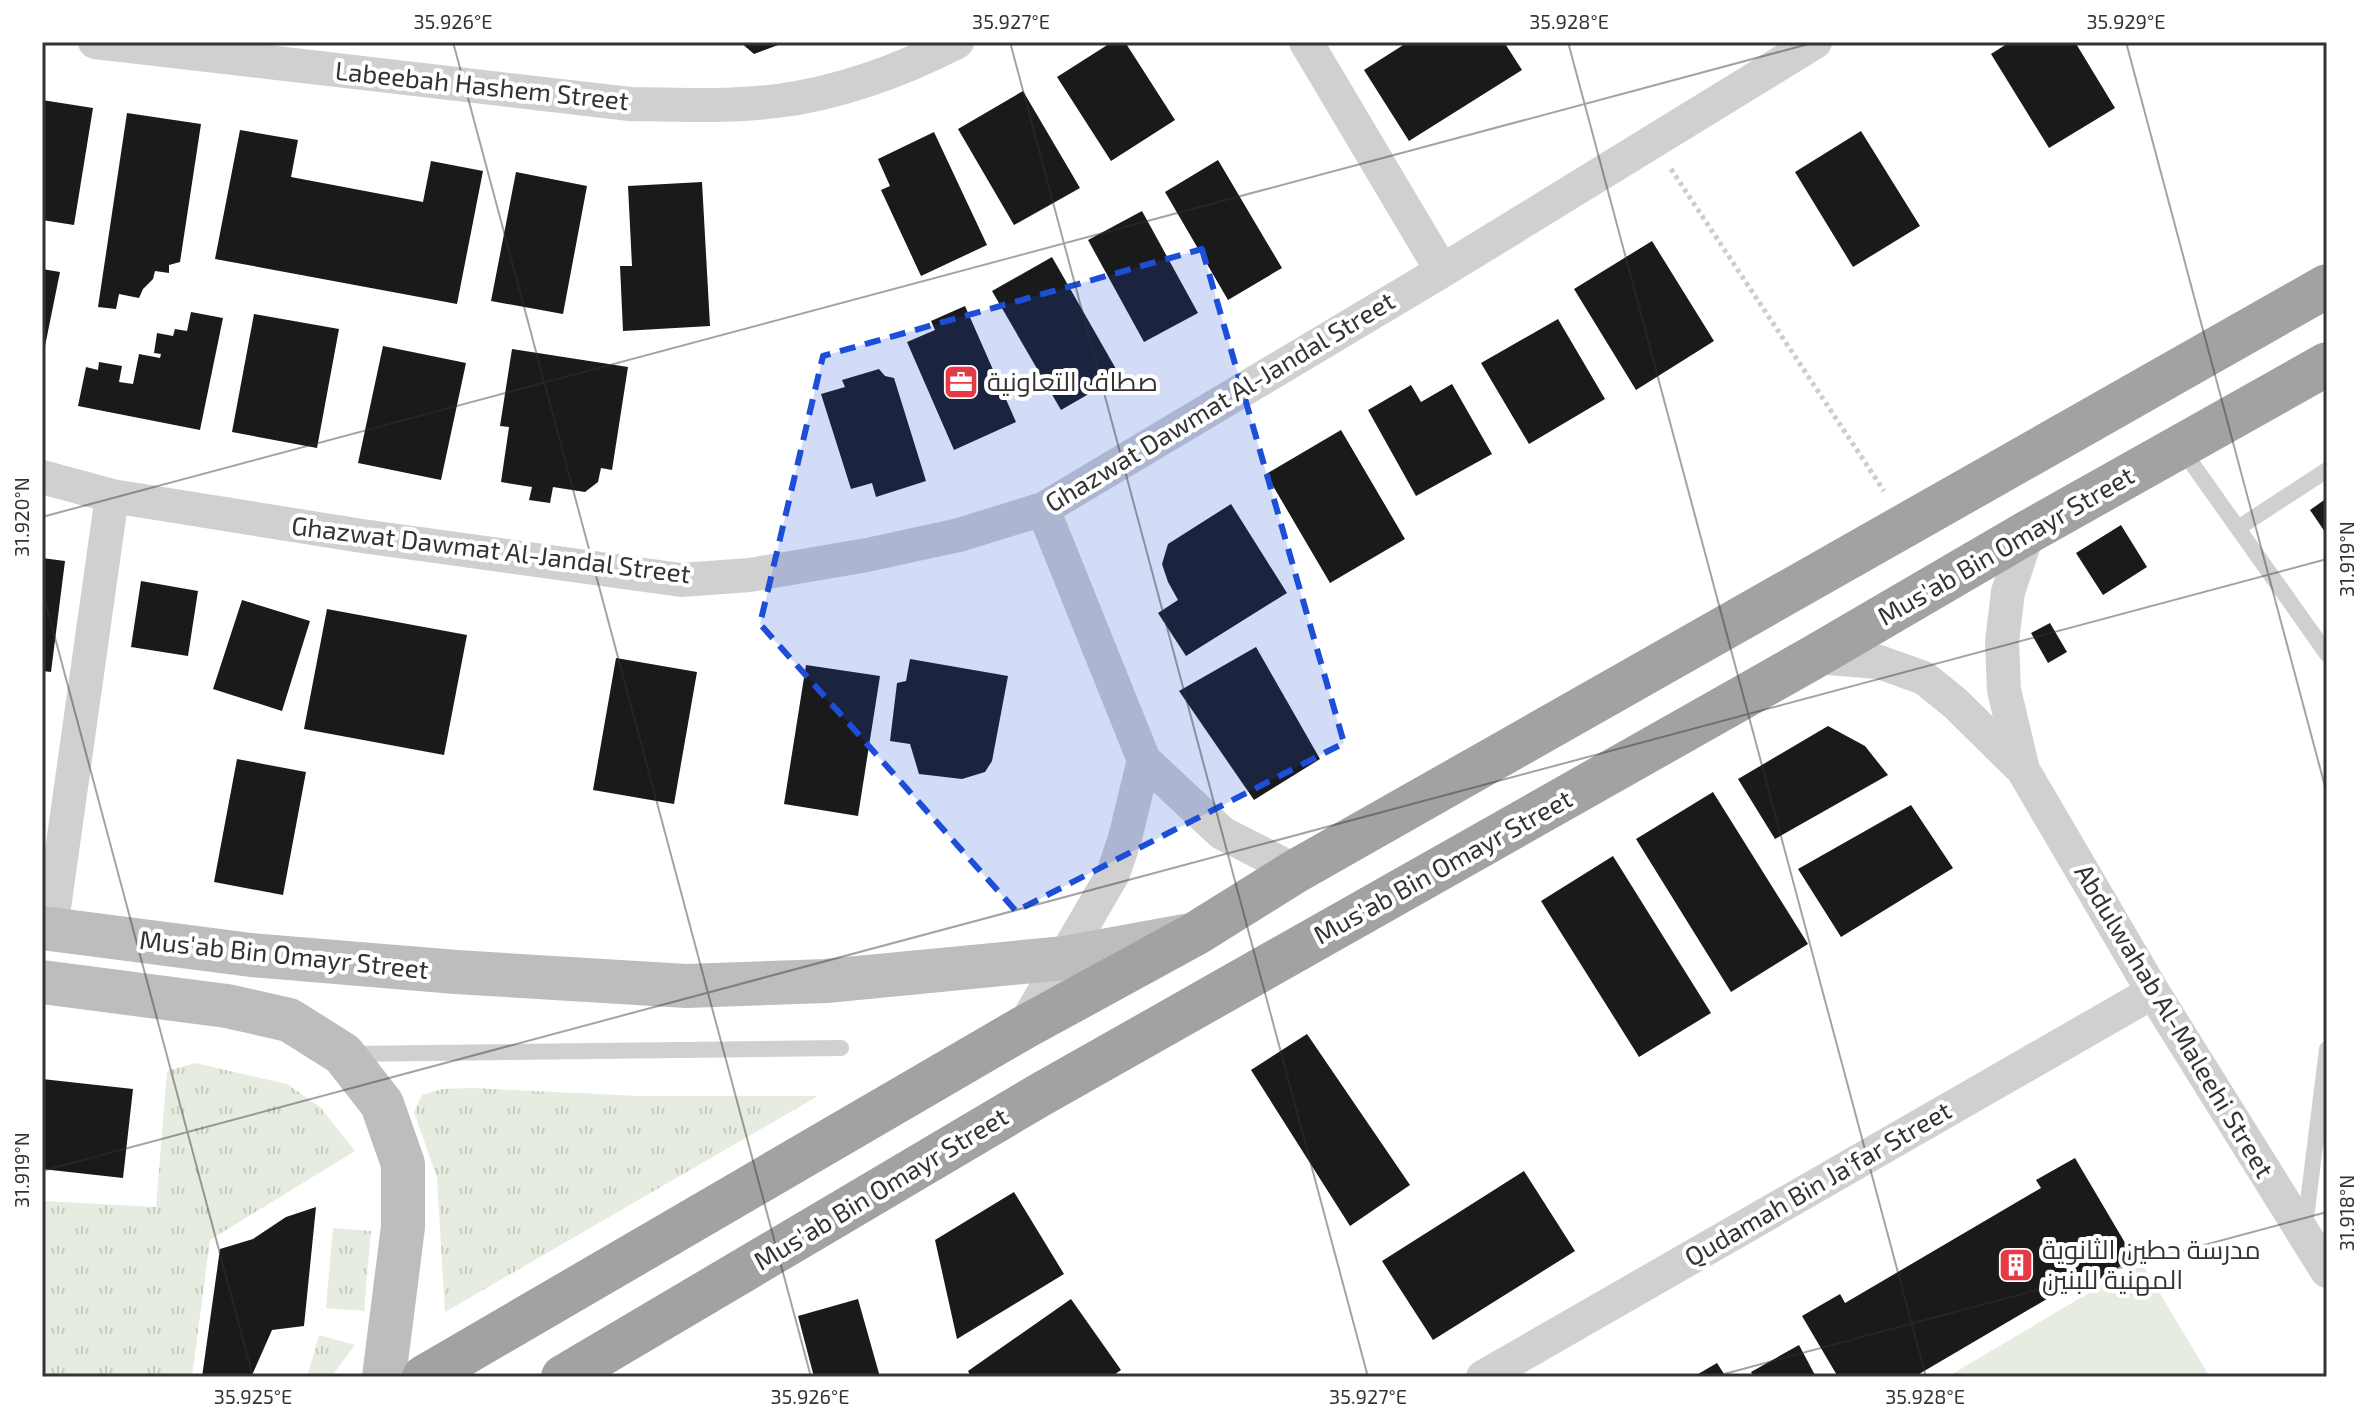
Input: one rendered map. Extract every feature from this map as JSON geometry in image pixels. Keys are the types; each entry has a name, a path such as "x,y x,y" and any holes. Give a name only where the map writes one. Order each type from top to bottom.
{"highway":[{"name":"Mus'ab Bin Omayr Street","path":"424,1377 1023,1028 1195,934 1296,871 2327,286"},
{"name":"Mus'ab Bin Omayr Street","path":"563,1377 1038,1096 2327,364"}],"main road":[{"name":"Mus'ab Bin Omayr Street","path":"46,928 251,955 686,986 826,981 1065,958 1195,934"},
{"path":"42,982 227,1006 289,1020 343,1054 382,1104 403,1164 403,1227 384,1377"}],"street":[{"name":"Labeebah Hashem Street","path":"95,42 630,104 695,105 778,101 861,83 918,62 957,42"},
{"path":"1306,42 1442,271"},
{"name":"Ghazwat Dawmat Al-Jandal Street","path":"42,477 112,496 362,536 681,580 750,575 959,535 1043,509 1442,271 1815,42"},
{"path":"46,928 112,496"},
{"path":"1043,509 1144,760 1222,833 1296,871"},
{"name":"Abdulwahab Al-Maleehi Street","path":"2023,770 2004,690 2002,642 2008,592 2028,532"},
{"name":"Abdulwahab Al-Maleehi Street","path":"1814,657 1879,662 1924,678 1955,703 2023,770 2153,992 2327,1271"},
{"path":"1023,1028 1113,874 1144,760"},
{"name":"Qudamah Bin Ja'far Street","path":"1485,1377 2153,992"}],"lane":[{"path":"2180,446 2327,654"},
{"path":"2238,528 2327,470"},
{"path":"343,1054 841,1048"},
{"path":"2304,1232 2327,1049"}],"path":[{"path":"1653,141 1907,525"}],"highlighted area":[{"path":"1202,249 1344,743 1016,911 760,624 823,356"}],"green space":[{"path":"195,1063 287,1084 320,1107 355,1151 210,1240 192,1377 42,1377 42,1201 156,1207 167,1071"},
{"path":"442,1089 638,1096 818,1096 445,1312 437,1178 414,1112 422,1095"},
{"path":"333,1228 371,1231 364,1311 326,1308"},
{"path":"2141,1262 2210,1377 1947,1377"},
{"path":"319,1335 355,1345 331,1377 307,1377"}],"building":[{"path":"740,42 786,42 754,54"},
{"path":"1112,42 1125,42 1175,120 1111,161 1057,77"},
{"path":"1408,42 1504,42 1522,70 1409,141 1364,70"},
{"path":"2010,42 2075,42 2115,108 2049,148 1991,54"},
{"path":"1023,91 1080,188 1014,225 958,129"},
{"path":"42,100 93,108 74,225 42,220"},
{"path":"127,113 201,124 180,262 169,265 169,273 155,271 139,298 119,294 116,309 98,307"},
{"path":"240,130 298,140 291,177 423,202 431,161 483,171 457,304 215,259"},
{"path":"1861,131 1920,226 1853,267 1795,172"},
{"path":"934,132 987,245 921,276 881,190 890,186 878,159"},
{"path":"1218,160 1282,268 1228,300 1165,192"},
{"path":"516,172 587,186 563,314 491,301"},
{"path":"702,182 710,326 623,331 620,266 632,266 628,186"},
{"path":"1142,211 1198,313 1144,342 1088,240"},
{"path":"1652,241 1714,341 1636,390 1574,289"},
{"path":"1052,257 1120,376 1061,410 992,291"},
{"path":"42,269 60,272 43,356 42,356"},
{"name":"صطاف التعاونية","path":"965,306 1016,422 954,450 907,342 935,330 931,321"},
{"path":"191,312 223,318 200,430 78,406 86,367 98,370 99,362 122,366 119,382 133,384 139,354 160,358 161,354 154,353 157,333 173,336 175,329 187,331"},
{"path":"254,314 339,329 317,448 232,432"},
{"path":"1558,319 1605,399 1529,444 1481,363"},
{"path":"383,346 466,363 441,480 358,463"},
{"path":"512,349 628,367 612,470 601,468 598,482 585,492 553,487 550,503 529,500 532,487 501,482 509,427 500,426"},
{"path":"879,369 885,376 894,378 926,481 876,497 872,483 851,489 821,394 845,387 842,380"},
{"path":"1452,384 1492,454 1416,496 1368,410 1411,385 1421,402"},
{"path":"1341,430 1405,539 1330,583 1266,474"},
{"path":"2327,498 2327,535 2310,510"},
{"path":"1231,504 1287,593 1186,656 1158,613 1178,600 1162,564 1168,544"},
{"path":"2121,525 2147,567 2103,595 2076,553"},
{"path":"42,558 65,561 51,672 42,671"},
{"path":"141,581 198,591 188,656 131,647"},
{"path":"242,600 310,621 282,711 213,689"},
{"path":"327,609 467,635 444,755 304,729"},
{"path":"2050,623 2067,652 2048,663 2031,633"},
{"path":"1256,647 1320,759 1254,800 1179,691"},
{"path":"616,658 697,672 674,804 593,790"},
{"path":"910,659 1008,676 992,761 985,772 962,779 919,774 910,744 890,741 897,683 906,681"},
{"path":"806,665 880,676 858,816 784,804"},
{"path":"1828,726 1865,746 1888,775 1775,839 1738,779"},
{"path":"237,759 306,772 283,895 214,882"},
{"path":"1713,792 1808,944 1731,992 1636,839"},
{"path":"1911,805 1953,868 1841,937 1798,869"},
{"path":"1613,856 1711,1013 1639,1057 1541,901"},
{"path":"1307,1034 1410,1185 1350,1226 1251,1070"},
{"path":"42,1079 133,1089 123,1178 42,1169"},
{"name":"مدرسة حطين الثانوية المهنية للبنين","path":"2075,1158 2134,1258 2098,1280 2093,1272 1914,1377 1838,1377 1802,1316 1840,1294 1845,1303 2041,1188 2036,1180"},
{"path":"1524,1171 1575,1251 1433,1340 1382,1261"},
{"path":"1014,1192 1064,1274 957,1339 935,1240"},
{"path":"316,1207 304,1326 272,1330 253,1373 248,1377 202,1377 220,1249 253,1239 286,1217"},
{"path":"858,1299 880,1377 814,1377 798,1316"},
{"path":"1071,1299 1121,1370 1111,1377 971,1377 968,1371"},
{"path":"1799,1345 1816,1377 1754,1377 1751,1372"},
{"path":"1717,1363 1726,1377 1693,1377"}],"place":[{"name":"صطاف التعاونية","path":"961,382"},
{"name":"مدرسة حطين الثانوية المهنية للبنين","path":"2016,1265"}]}
